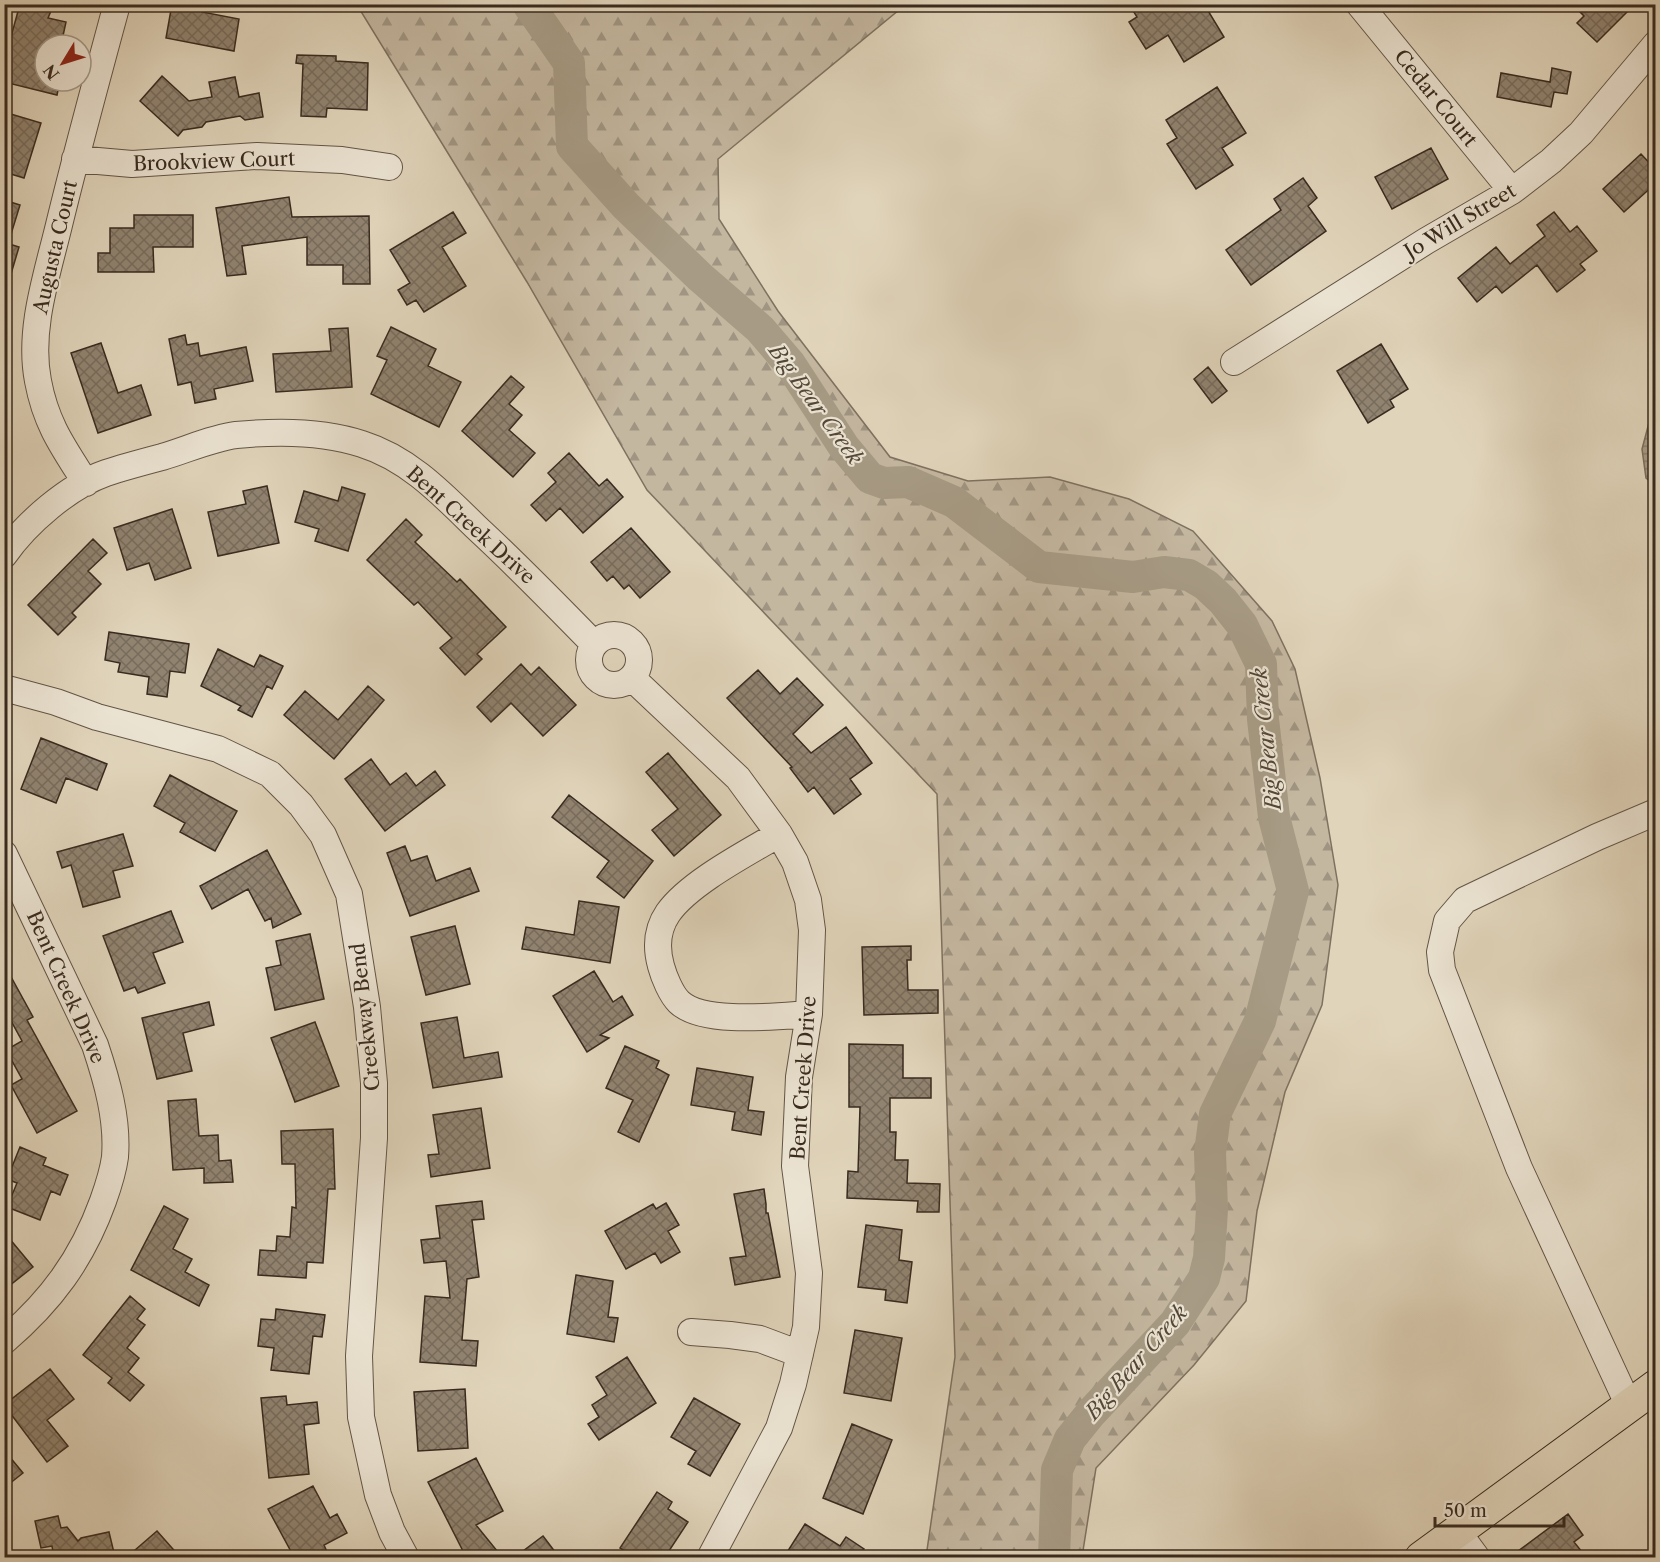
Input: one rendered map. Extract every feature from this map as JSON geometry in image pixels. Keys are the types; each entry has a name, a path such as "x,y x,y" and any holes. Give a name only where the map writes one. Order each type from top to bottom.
{"main road":[{"path":"1427,1556 1457,1531 1656,1386"}],"street":[{"name":"Augusta Court","path":"86,483 53,432 41,396 34,348 43,290 75,159 117,4"},
{"name":"Cedar Court","path":"1359,4 1512,190"},
{"name":"Jo Will Street","path":"1234,362 1426,241 1512,190 1551,161 1581,133 1656,44"},
{"name":"Brookview Court","path":"75,159 132,164 257,156 342,160 389,167"},
{"name":"Bent Creek Drive","path":"4,555 11,545 46,511 72,490 104,474 234,436 275,432 320,435 363,444 395,458 426,479 531,578 594,644"},
{"path":"615,635 632,641 639,653 640,662 633,678 614,686 598,680 590,669 589,661 594,644 606,636 615,635"},
{"name":"Bent Creek Drive","path":"633,678 738,778 779,834 795,862 808,900 812,930 809,1014 799,1077 795,1166 809,1273 806,1327 793,1384 779,1428 710,1557"},
{"name":"Creekway Bend","path":"4,688 56,702 97,717 218,749 270,774 301,805 323,835 349,894 368,1007 374,1083 374,1138 359,1356 361,1417 378,1496 392,1532 406,1557"},
{"path":"1629,1406 1519,1168 1442,970 1440,952 1447,921 1465,900 1597,837 1656,812"},
{"path":"779,834 713,874 680,900 668,913 662,925 658,938 658,956 663,976 679,1002 698,1012 743,1018 809,1014"},
{"name":"Bent Creek Drive","path":"4,854 95,1045 105,1074 113,1115 115,1157 109,1184 96,1221 77,1260 48,1300 4,1341"},
{"path":"691,1332 760,1339 800,1354"},
{"path":"1457,1531 1477,1557"}],"green space":[{"path":"357,5 905,5 718,159 719,219 778,311 890,457 968,481 1050,477 1129,499 1193,531 1272,621 1295,669 1320,778 1338,885 1322,1005 1285,1092 1257,1211 1246,1301 1194,1365 1096,1468 1082,1557 926,1557 955,1357 937,794 647,490 527,282"}],"shaded area":[{"path":"1655,415 1655,485 1646,478 1642,449 1650,419"}],"building":[{"path":"20,4 54,4 48,18 66,22 64,33 33,33 33,89 4,82 4,43 9,44"},
{"path":"172,4 204,4 202,12 239,19 234,51 166,38"},
{"path":"1129,4 1204,4 1224,37 1184,62 1168,35 1146,49 1129,22 1137,17"},
{"path":"1572,4 1635,4 1597,42 1577,23 1584,16"},
{"path":"297,55 336,56 336,61 368,63 367,110 327,108 326,117 301,116 303,64 296,63"},
{"path":"1552,68 1571,72 1567,94 1554,92 1551,107 1497,97 1501,73 1550,82"},
{"path":"162,76 189,101 212,97 209,82 235,77 239,97 259,93 263,117 245,120 240,116 206,122 202,127 183,130 178,136 140,101"},
{"path":"1217,87 1246,133 1222,148 1233,165 1196,189 1167,144 1177,138 1166,120"},
{"path":"4,112 41,123 24,178 4,172"},
{"path":"1431,148 1448,179 1392,209 1375,177"},
{"path":"1641,154 1656,170 1656,183 1624,212 1603,189"},
{"path":"1303,178 1317,198 1308,206 1326,231 1251,285 1226,250 1281,210 1274,199"},
{"path":"289,197 292,217 369,216 370,284 343,284 343,265 307,265 307,237 242,246 246,274 227,276 216,208"},
{"path":"4,200 20,205 8,244 19,247 8,284 4,283"},
{"path":"453,212 466,233 442,247 466,286 424,312 416,300 407,305 398,290 410,283 390,250"},
{"path":"1554,212 1570,232 1577,226 1597,251 1580,264 1585,270 1557,292 1537,265 1502,293 1496,286 1477,302 1458,278 1496,247 1510,264 1545,236 1537,225"},
{"path":"134,215 193,215 193,247 153,247 154,272 98,272 98,253 110,253 110,228 134,228"},
{"path":"391,327 436,349 428,366 461,382 439,427 371,394 387,360 377,356"},
{"path":"348,328 352,387 276,392 273,354 331,351 329,329"},
{"path":"185,335 187,345 198,343 200,356 246,347 253,381 214,389 216,399 195,403 191,382 178,385 169,339"},
{"path":"101,343 118,393 141,385 151,415 98,433 71,353"},
{"path":"1381,344 1408,389 1390,400 1394,407 1368,423 1337,371"},
{"path":"1208,367 1227,391 1212,403 1194,379"},
{"path":"511,376 524,387 509,404 522,415 509,430 535,453 513,477 462,431"},
{"path":"569,453 599,486 607,479 623,497 583,533 560,508 546,521 531,505 556,482 548,473"},
{"path":"267,486 279,543 218,556 208,512 246,504 243,491"},
{"path":"342,487 365,494 348,551 315,541 319,529 295,522 304,491 338,501"},
{"path":"172,509 191,568 155,580 149,563 127,570 114,528"},
{"path":"406,519 422,535 415,542 457,582 460,579 506,627 477,654 482,659 465,675 440,648 452,638 418,602 414,605 367,560"},
{"path":"631,528 670,572 640,598 629,585 624,589 613,576 607,581 591,562"},
{"path":"93,539 107,553 88,571 101,584 72,613 76,617 58,635 28,605"},
{"path":"109,632 189,644 185,673 170,671 167,697 147,694 149,677 118,672 120,663 105,660"},
{"path":"218,649 254,667 260,655 283,666 272,689 267,686 252,717 238,710 241,706 201,686"},
{"path":"521,664 531,675 539,667 576,705 543,736 511,703 491,722 477,707"},
{"path":"758,670 780,694 797,678 823,705 793,734 811,753 846,727 872,763 850,779 861,794 834,814 814,787 808,792 790,768 792,767 727,698"},
{"path":"368,686 384,700 334,759 284,715 305,691 338,720"},
{"path":"41,738 107,764 97,790 66,778 56,803 21,789"},
{"path":"668,753 721,815 674,856 652,830 678,809 646,772"},
{"path":"371,759 390,785 406,773 416,786 435,771 445,785 385,831 345,779"},
{"path":"170,775 237,811 215,851 180,832 185,823 154,806"},
{"path":"569,795 653,861 624,898 597,877 609,861 552,817"},
{"path":"123,834 133,866 113,871 120,897 83,907 71,865 62,868 57,852"},
{"path":"405,846 411,861 427,856 436,881 470,868 479,891 410,916 387,853"},
{"path":"267,850 301,914 273,928 271,918 265,921 248,889 212,909 200,886"},
{"path":"579,901 619,907 610,963 522,949 526,927 574,935"},
{"path":"171,911 183,942 153,953 165,983 138,993 135,987 124,991 103,936"},
{"path":"455,926 470,984 426,995 411,937"},
{"path":"310,934 324,999 275,1010 266,968 281,965 276,941"},
{"path":"911,946 911,960 907,960 908,990 938,990 938,1013 864,1015 862,947"},
{"path":"4,964 33,1017 27,1020 77,1111 37,1133 11,1085 22,1079 6,1050 22,1041 4,1008"},
{"path":"594,971 613,1002 622,996 633,1015 600,1035 609,1038 587,1052 553,996"},
{"path":"209,1002 214,1025 183,1033 192,1071 157,1079 142,1018"},
{"path":"457,1017 464,1058 498,1052 502,1077 433,1088 421,1023"},
{"path":"315,1022 339,1086 295,1102 271,1038"},
{"path":"849,1044 903,1045 903,1078 931,1078 931,1098 890,1098 890,1132 896,1132 895,1160 908,1160 907,1183 940,1184 939,1212 917,1212 918,1201 847,1198 848,1171 858,1172 860,1107 849,1107"},
{"path":"625,1046 659,1061 656,1068 669,1075 639,1142 618,1132 633,1100 606,1088"},
{"path":"697,1068 753,1077 748,1110 764,1112 761,1135 732,1130 735,1112 691,1105"},
{"path":"196,1099 199,1136 218,1135 219,1161 231,1160 233,1182 204,1183 204,1168 173,1170 168,1101"},
{"path":"481,1108 490,1168 431,1177 428,1155 439,1154 433,1115"},
{"path":"333,1129 335,1189 328,1189 323,1263 307,1262 306,1278 258,1275 260,1250 276,1251 277,1236 290,1237 292,1207 296,1208 295,1164 282,1164 281,1131"},
{"path":"20,1147 46,1158 43,1165 68,1175 60,1195 51,1191 40,1220 7,1207 17,1183 7,1179"},
{"path":"764,1189 766,1213 768,1213 780,1277 735,1285 730,1258 746,1256 734,1194"},
{"path":"482,1201 484,1219 472,1220 479,1277 467,1279 462,1340 478,1341 476,1366 420,1362 425,1296 450,1298 446,1261 424,1263 421,1240 440,1238 436,1206"},
{"path":"666,1203 679,1225 668,1231 680,1252 661,1263 655,1253 626,1269 605,1231 653,1204 656,1209"},
{"path":"164,1206 188,1219 173,1249 192,1259 185,1272 209,1285 199,1306 131,1270"},
{"path":"866,1225 902,1230 899,1260 912,1262 907,1303 885,1300 886,1290 858,1287"},
{"path":"4,1232 33,1267 4,1290"},
{"path":"576,1275 613,1281 608,1317 618,1318 614,1342 567,1334"},
{"path":"130,1296 145,1309 137,1319 145,1325 127,1348 139,1358 128,1372 144,1385 130,1401 108,1383 112,1378 83,1355"},
{"path":"276,1309 325,1315 322,1337 313,1336 309,1374 271,1370 274,1348 258,1346 261,1319 275,1320"},
{"path":"855,1330 902,1338 891,1401 844,1393"},
{"path":"627,1357 656,1403 599,1440 588,1424 599,1417 592,1405 607,1395 596,1377"},
{"path":"50,1369 74,1399 47,1420 68,1446 47,1462 4,1405"},
{"path":"465,1389 468,1448 418,1451 414,1392"},
{"path":"286,1396 287,1405 317,1402 319,1423 304,1425 309,1474 269,1478 261,1398"},
{"path":"694,1398 740,1424 710,1476 688,1464 696,1451 671,1437"},
{"path":"852,1424 892,1440 863,1514 823,1498"},
{"path":"4,1450 23,1473 4,1488"},
{"path":"476,1458 503,1511 476,1525 502,1557 466,1557 428,1482"},
{"path":"313,1486 330,1518 337,1514 347,1533 324,1545 328,1554 321,1557 294,1557 268,1509"},
{"path":"657,1492 672,1502 668,1509 688,1522 665,1557 634,1557 620,1548"},
{"path":"1568,1514 1583,1535 1574,1542 1586,1557 1510,1557"},
{"path":"58,1516 61,1528 67,1527 78,1541 81,1538 109,1532 115,1557 54,1557 52,1546 41,1548 35,1521"},
{"path":"805,1524 840,1546 846,1537 864,1549 859,1557 784,1557"},
{"path":"157,1531 180,1557 127,1557"},
{"path":"543,1536 559,1557 515,1557"}],"waterway":[{"name":"Big Bear Creek","path":"528,4 569,63 572,146 626,206 700,277 760,329 790,364 844,447 870,478 884,483 908,482 954,502 1039,567 1133,577 1164,572 1189,575 1206,585 1223,601 1242,625 1261,664 1263,719 1274,817 1293,891 1260,1021 1215,1114 1210,1153 1212,1209 1209,1258 1204,1278 1175,1323 1091,1413 1070,1439 1057,1470 1054,1558"}]}
